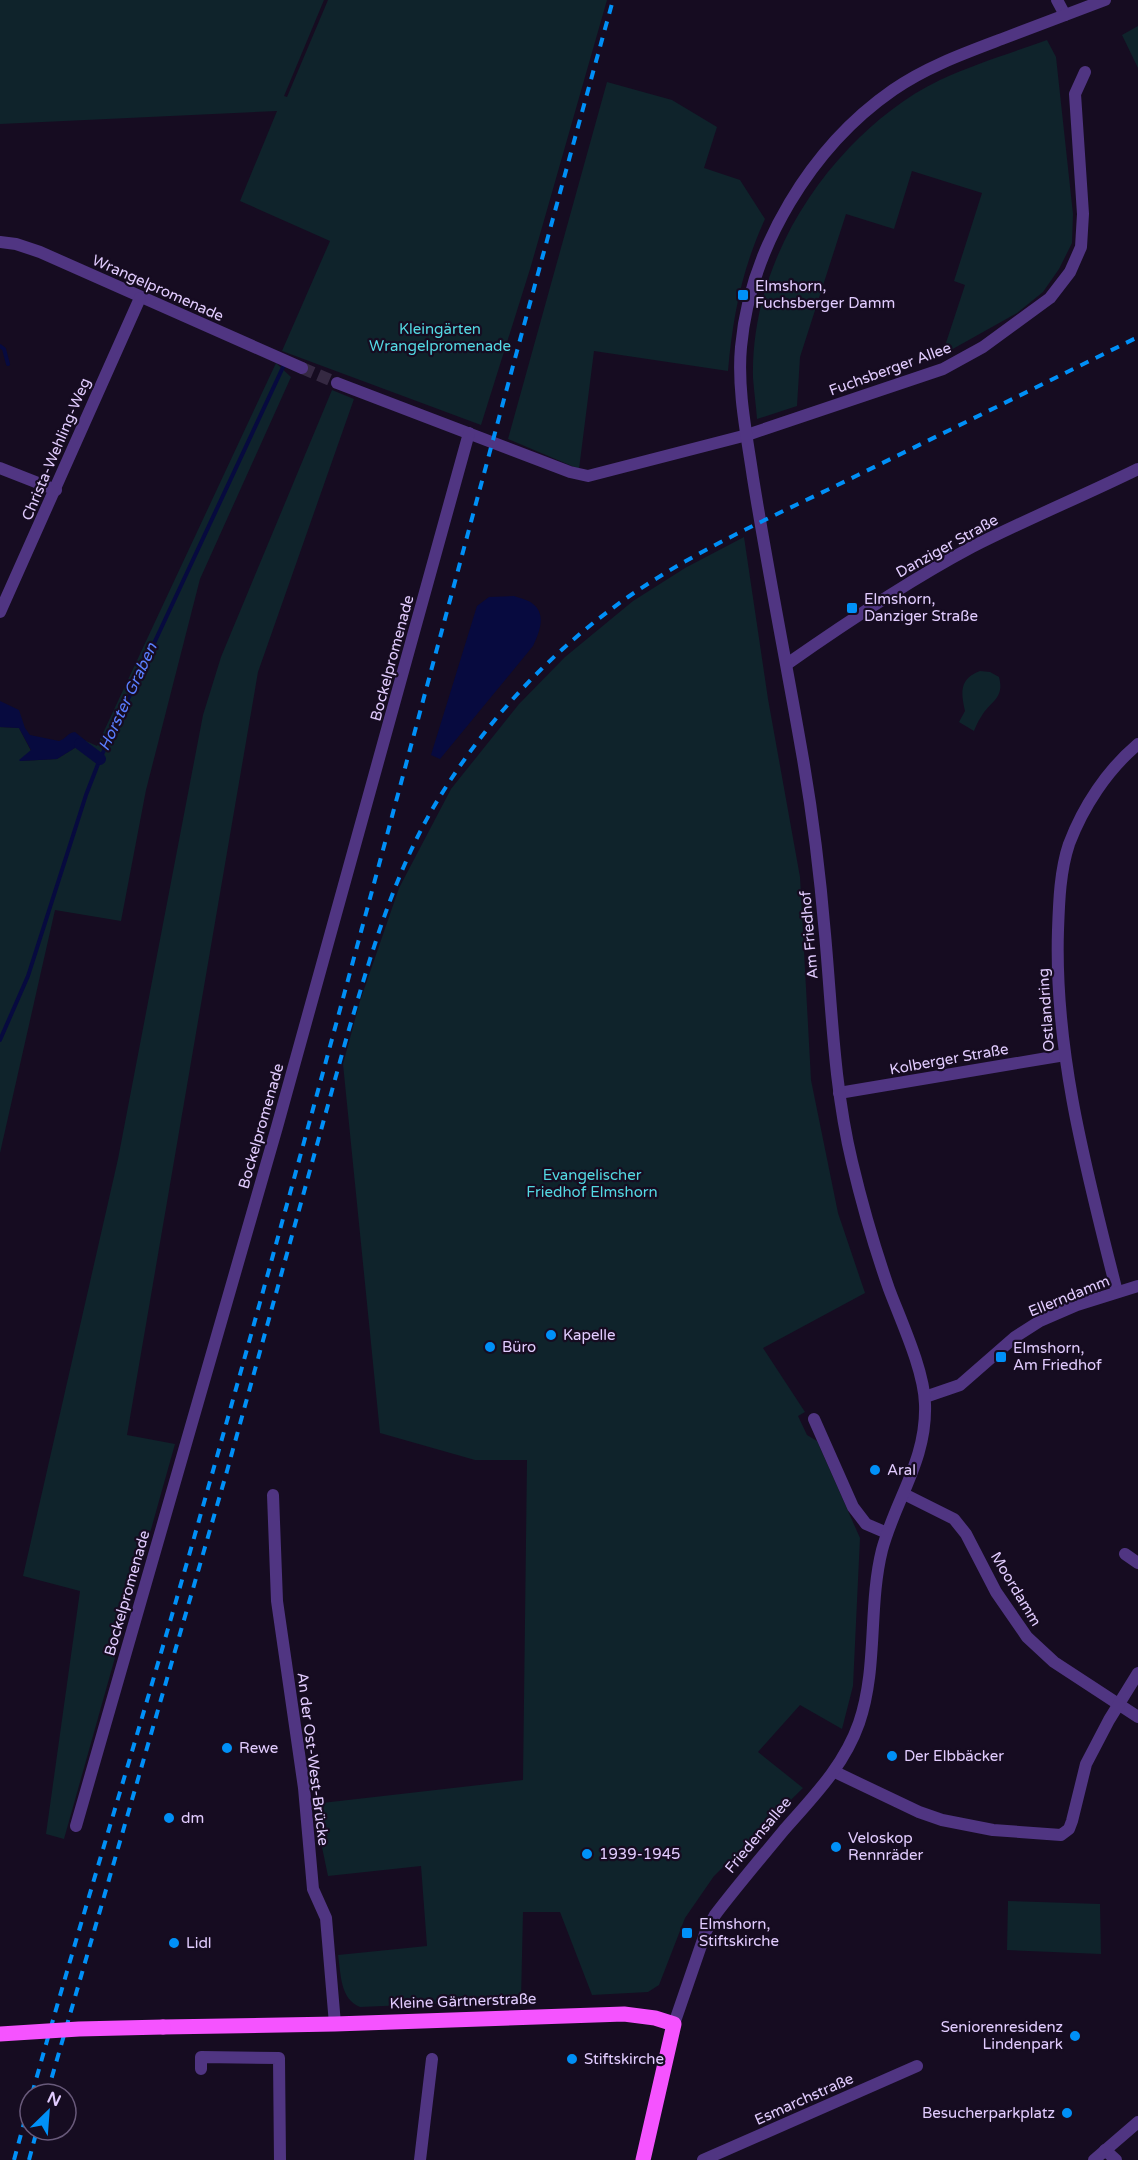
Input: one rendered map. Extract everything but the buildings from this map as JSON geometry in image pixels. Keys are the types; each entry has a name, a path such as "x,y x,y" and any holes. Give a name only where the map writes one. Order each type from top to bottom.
{"main road":[{"name":"Kleine Gärtnerstraße","path":"0,2034 79,2029 335,2024 624,2014 655,2018 675,2024"},
{"name":"Friedensallee","path":"643,2160 675,2024"}],"street":[{"path":"1058,0 1065,15"},
{"name":"Am Friedhof","path":"925,1426 926,1397 909,1341 887,1283 852,1164 839,1093 813,822 787,664 760,523 741,387 741,347 751,297 768,244 801,182 850,125 893,90 929,70 1105,0"},
{"name":"Fuchsberger Allee","path":"470,433 570,472 588,476 747,435 943,369 983,347 1050,298 1070,272 1081,247 1083,214 1075,94 1085,72"},
{"name":"Wrangelpromenade","path":"0,243 16,244 40,252 302,368"},
{"name":"Christa-Wehling-Weg","path":"0,612 140,298"},
{"path":"337,383 470,433"},
{"name":"Bockelpromenade","path":"76,1826 277,1127 470,433"},
{"path":"0,468 56,490"},
{"name":"Danziger Straße","path":"787,664 856,615 971,548 1135,471"},
{"name":"Ostlandring","path":"1117,1292 1079,1132 1065,1055 1057,958 1060,891 1069,845 1090,801 1106,779 1138,744"},
{"name":"Kolberger Straße","path":"839,1093 1065,1055"},
{"name":"Ellerndamm","path":"926,1397 960,1385 1015,1337 1040,1321 1077,1305 1138,1286"},
{"path":"814,1419 853,1507 866,1524 888,1533"},
{"name":"Friedensallee","path":"675,2024 706,1931 715,1916 760,1859 835,1772 859,1724 866,1697 877,1572 888,1533 913,1475 925,1426"},
{"name":"Moordamm","path":"904,1494 954,1519 966,1534 996,1592 1027,1637 1054,1662 1138,1717"},
{"name":"An der Ost-West-Brücke","path":"273,1495 277,1601 304,1788 314,1889 326,1918 335,2024"},
{"path":"1125,1554 1138,1563"},
{"path":"835,1772 942,1820 993,1830 1061,1835 1069,1829 1072,1821 1086,1764 1117,1705 1138,1673"},
{"path":"201,2069 201,2057 279,2058 280,2160"},
{"path":"420,2160 432,2059"},
{"name":"Esmarchstraße","path":"703,2160 917,2066"},
{"path":"1094,2160 1138,2122"},
{"path":"1106,2150 1116,2160"}],"green space":[{"name":"Kleingärten Wrangelpromenade","path":"0,0 324,0 284,96 287,97 328,0 607,0 531,266 481,425 282,351 330,241 240,201 277,111 0,124"},
{"path":"1138,26 1138,68 1122,35"},
{"path":"1047,40 1056,57 1073,214 1072,243 1059,269 1043,292 1017,313 942,355 965,285 954,281 982,193 912,171 894,229 846,214 800,357 797,406 757,419 753,378 754,346 767,284 778,254 793,225 828,172 869,128 915,94 966,69"},
{"path":"607,82 672,100 717,127 704,168 740,180 765,219 750,256 740,293 728,371 594,351 579,469 508,439"},
{"path":"276,363 291,377 200,579 146,790 121,921 55,910 0,1153 0,727 19,728 31,751 20,761 57,759 86,741 97,746"},
{"path":"332,390 354,399 258,672 127,1435 175,1444 64,1839 46,1834 80,1591 23,1576 118,1159 203,715 221,657"},
{"name":"Evangelischer Friedhof Elmshorn","path":"744,537 768,699 800,877 811,1080 838,1213 865,1293 763,1348 805,1412 798,1416 807,1435 817,1441 860,1538 853,1686 842,1729 800,1705 758,1752 803,1788 714,1876 685,1918 659,1985 648,1992 592,1995 560,1912 523,1912 521,2000 360,2007 353,2003 345,1992 338,1955 427,1946 421,1866 328,1876 313,1804 523,1780 527,1460 475,1460 380,1433 343,1064 360,1001 399,888 451,789 519,704 565,657 633,601 685,568"},
{"path":"980,671 990,672 999,677 1000,690 974,731 959,722 965,711 962,692 968,678"},
{"path":"1008,1901 1100,1904 1101,1954 1007,1950"}],"shaded area":[{"path":"514,596 527,600 540,613 538,636 533,646 440,759 431,755 477,606 489,597"},
{"path":"0,701 19,710 30,735 59,741 75,732 86,741 57,759 20,761 31,750 19,728 0,727"}],"waterway":[{"path":"0,346 4,349 8,364"},
{"name":"Horster Graben","path":"0,1040 28,976 86,795 100,759 284,365"},
{"path":"80,744 100,759"}],"tunnel":[{"path":"302,368 337,383"}],"railway":[{"path":"35,2082 238,1383 613,0"},
{"path":"50,2082 227,1471 364,977 383,919 418,835 452,777 495,719 545,666 599,618 655,579 741,532 1138,337"},
{"path":"14,2160 19,2142"},
{"path":"29,2160 34,2142"}],"place":[{"name":"Elmshorn, Fuchsberger Damm","path":"743,295"},
{"name":"Elmshorn, Danziger Straße","path":"852,608"},
{"name":"Kapelle","path":"551,1335"},
{"name":"Büro","path":"490,1347"},
{"name":"Elmshorn, Am Friedhof","path":"1001,1357"},
{"name":"Aral","path":"875,1470"},
{"name":"Rewe","path":"227,1748"},
{"name":"Der Elbbäcker","path":"892,1756"},
{"name":"dm","path":"169,1818"},
{"name":"Veloskop Rennräder","path":"836,1847"},
{"name":"1939-1945","path":"587,1854"},
{"name":"Elmshorn, Stiftskirche","path":"687,1933"},
{"name":"Lidl","path":"174,1943"},
{"name":"Seniorenresidenz Lindenpark","path":"1075,2036"},
{"name":"Stiftskirche","path":"572,2059"},
{"name":"Besucherparkplatz","path":"1067,2113"}]}
